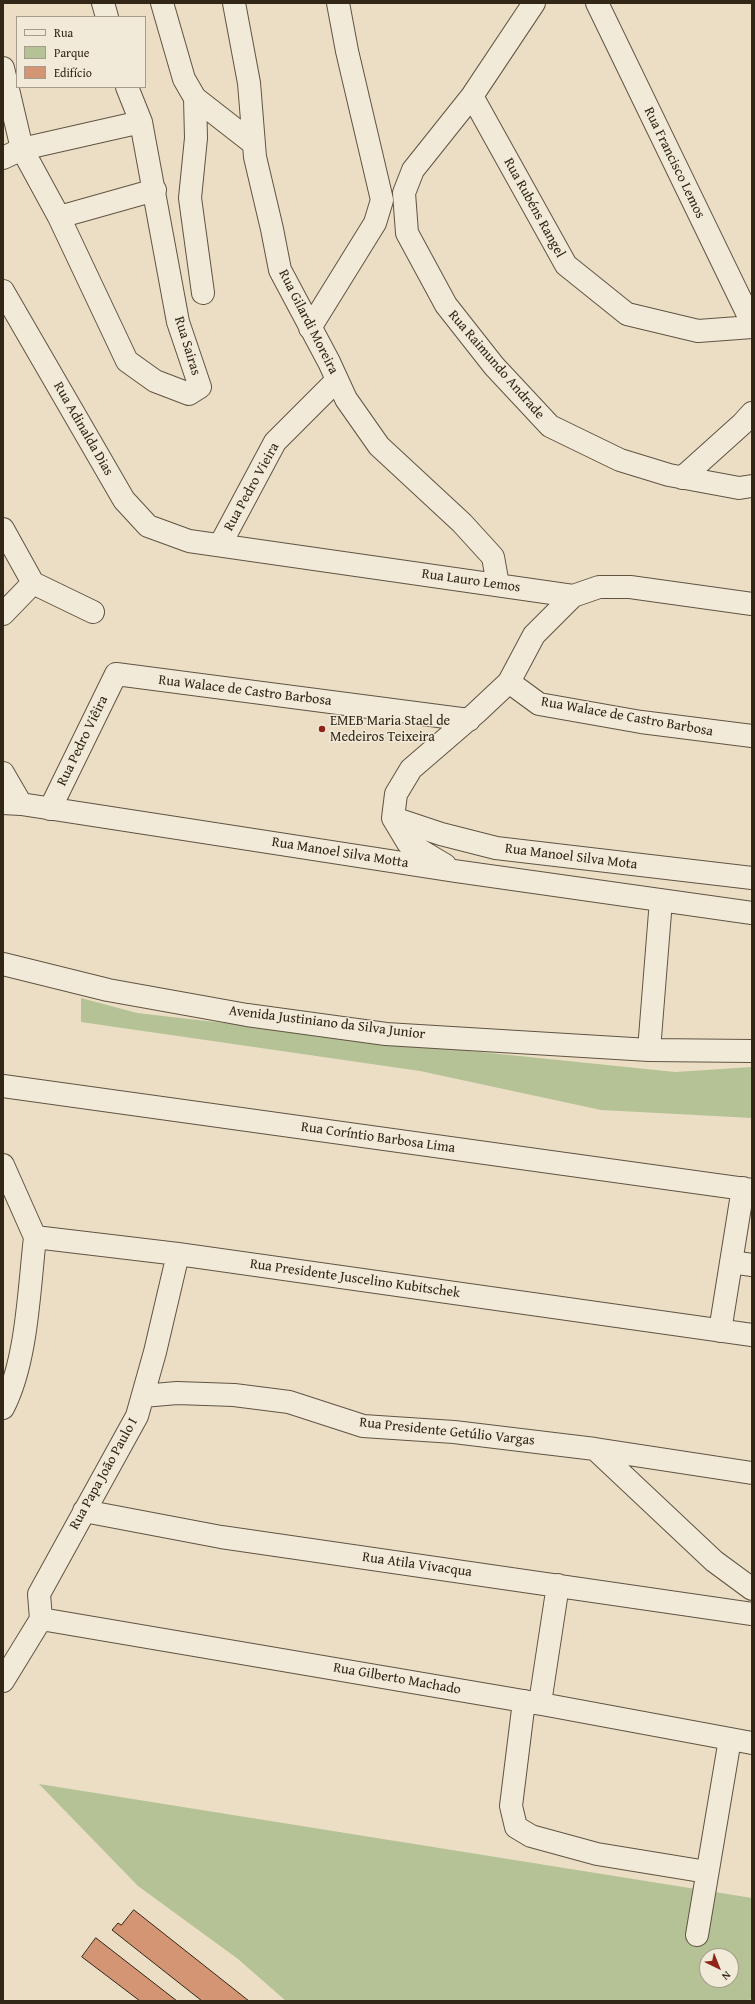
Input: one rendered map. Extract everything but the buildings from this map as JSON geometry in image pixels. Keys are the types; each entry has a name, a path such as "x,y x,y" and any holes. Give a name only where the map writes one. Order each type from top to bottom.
{"street":[{"path":"103,3 107,16"},
{"path":"162,3 184,79 195,98 254,144"},
{"name":"Rua Gilardi Moreira","path":"234,3 249,83 254,156 272,229 280,270 346,399 379,446 462,523 493,557 498,585"},
{"path":"310,328 375,223 382,200 347,51 338,3"},
{"path":"472,96 534,3"},
{"name":"Rua Francisco Lemos","path":"597,3 752,323"},
{"name":"Rua Sairas","path":"8,72 12,153 59,217 127,361 155,381 190,394 200,387 178,322 155,190 141,122 127,88"},
{"name":"Rua Rubéns Rangel","path":"472,96 566,265 627,314 698,331 752,326"},
{"name":"Rua Raimundo Andrade","path":"472,96 413,170 404,193 406,232 446,305 494,366 550,426 620,460 682,478 739,488 752,486"},
{"path":"195,98 196,138 190,198 203,293"},
{"path":"12,153 141,122"},
{"path":"59,217 155,190"},
{"name":"Rua Adinalda Dias","path":"3,291 124,500 148,526 188,540"},
{"name":"Rua Pedro Vieira","path":"220,545 275,442 337,380"},
{"path":"682,478 742,424 752,413"},
{"path":"3,529 33,583 93,612"},
{"name":"Rua Lauro Lemos","path":"188,540 573,596 600,587 630,587 752,604"},
{"path":"3,614 33,583"},
{"path":"455,871 408,843 393,818 396,794 411,769 469,720 509,682 534,635 573,596"},
{"name":"Rua Walace de Castro Barbosa","path":"116,674 469,720"},
{"name":"Rua Pedro Viêira","path":"50,808 116,674"},
{"name":"Rua Walace de Castro Barbosa","path":"509,682 539,704 641,722 752,736"},
{"path":"3,773 12,804"},
{"name":"Rua Manoel Silva Motta","path":"12,804 50,808 455,871 752,912"},
{"name":"Rua Manoel Silva Mota","path":"393,818 441,834 496,848 752,878"},
{"path":"649,1050 660,900"},
{"name":"Avenida Justiniano da Silva Junior","path":"3,964 108,990 247,1015 386,1034 649,1050 752,1051"},
{"name":"Rua Coríntio Barbosa Lima","path":"3,1086 747,1189"},
{"path":"3,1165 35,1237 21,1358 11,1392 3,1408"},
{"path":"720,1330 742,1263 747,1189"},
{"name":"Rua Presidente Juscelino Kubitschek","path":"35,1237 178,1254 752,1335"},
{"name":"Rua Papa João Paulo I","path":"40,1619 39,1594 137,1416 155,1352 178,1254"},
{"name":"Rua Presidente Getúlio Vargas","path":"143,1396 177,1394 242,1396 289,1402 363,1426 454,1432 595,1448 752,1473"},
{"path":"595,1448 714,1561 752,1589"},
{"name":"Rua Atila Vivacqua","path":"84,1511 221,1537 752,1614"},
{"path":"558,1586 511,1806 516,1827 531,1836 596,1854 708,1872"},
{"path":"3,1681 40,1619"},
{"name":"Rua Gilberto Machado","path":"40,1619 532,1702 752,1743"},
{"path":"697,1935 730,1739"}],"green space":[{"path":"81,998 137,1013 451,1049 675,1072 752,1067 752,1118 601,1110 420,1071 81,1022"},
{"path":"39,1784 752,1898 752,1995 750,2001 286,2001 238,1959 138,1886"}],"place":[{"name":"EMEB Maria Stael de Medeiros Teixeira","path":"322,729"}]}
